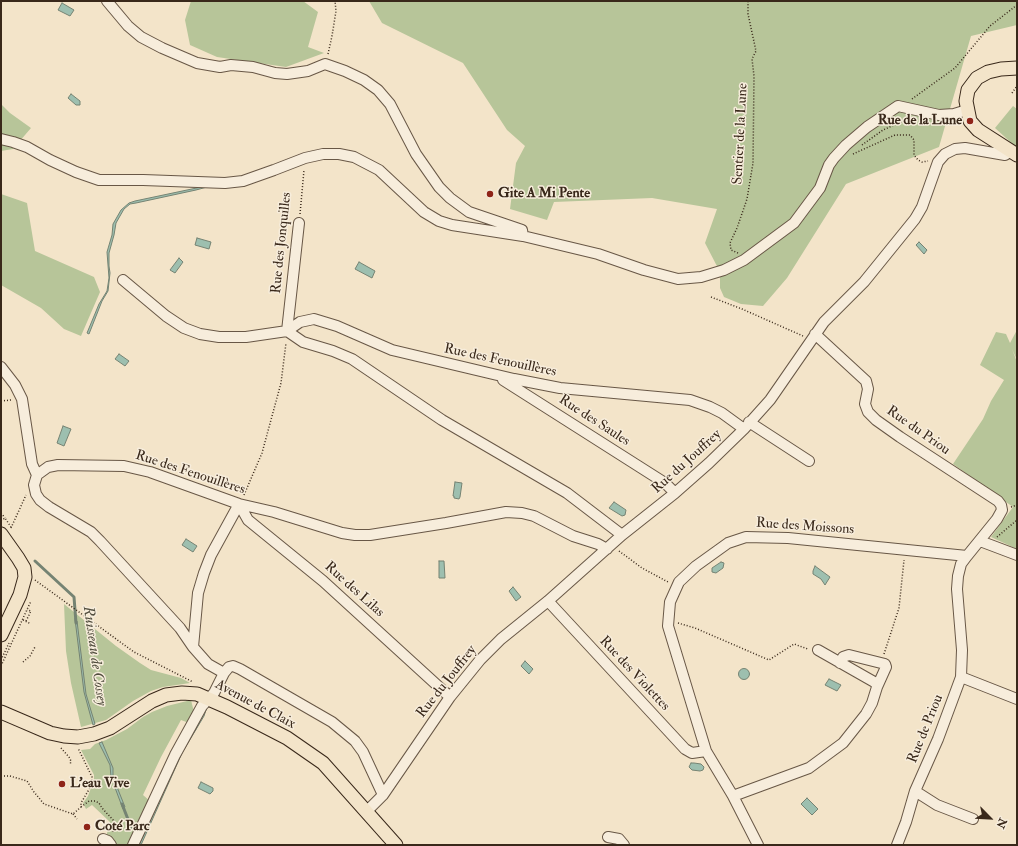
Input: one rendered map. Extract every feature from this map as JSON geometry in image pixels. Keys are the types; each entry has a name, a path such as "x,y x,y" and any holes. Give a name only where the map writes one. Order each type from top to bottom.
{"main road":[{"path":"1014,153 978,130 970,121 966,101 968,90 977,78 988,72 1017,68"},
{"path":"1,635 20,595 25,577 24,568 18,558 7,531"},
{"name":"Avenue de Claix","path":"1,712 50,733 78,737 94,734 110,728 152,700 166,695 182,693 198,694 210,698 287,738 323,763 396,845"}],"street":[{"path":"107,1 128,26 142,37 162,48 197,63 220,67 253,67 274,73 287,74 308,71 325,64 358,77 378,90 390,104 416,154 450,198 469,212 522,230 523,236"},
{"path":"1,139 27,147 76,172 99,180 225,183 243,181 305,158 323,154 339,154 354,157 379,170 424,212 439,221 452,225 523,236 598,254 644,270 678,279 701,278 724,270 744,260 794,223 820,188 834,158 846,145 867,127 898,106 939,115 954,114 967,110"},
{"name":"Rue du Jouffrey","path":"366,812 383,796 450,697 480,660 501,639 548,601 622,535 675,493 709,463 770,400 824,322 864,282 915,219 922,207 938,162 945,154 955,149 965,148 1005,155 1014,153"},
{"name":"Rue des Jonquilles","path":"287,331 299,223"},
{"path":"123,280 166,316 184,328 200,334 219,337 246,337 287,331 303,342 333,351 352,359 442,420 567,493 622,535"},
{"name":"Rue des Fenouillères","path":"287,331 300,322 314,319 337,326 392,350 496,375 560,388 690,400 722,413 809,461"},
{"name":"Rue du Priou","path":"813,337 866,381 868,389 865,404 868,412 876,420 998,501 1002,510 984,543"},
{"path":"1,367 15,385 22,399 32,464 37,475 34,485 36,494 40,500 91,532 180,628 193,648 208,664 224,673"},
{"name":"Rue des Saules","path":"496,375 665,484 675,493"},
{"name":"Rue des Fenouillères","path":"37,475 48,467 58,465 124,466 150,472 239,504 274,512 342,533 356,535 370,535 506,512 522,513 534,516 573,536 609,547"},
{"path":"193,648 198,593 204,573 211,555 239,504"},
{"name":"Rue des Lilas","path":"239,504 248,520 323,581 450,697"},
{"name":"Rue des Moissons","path":"758,845 733,796 706,751 668,626 670,602 679,582 696,566 728,543 746,537 788,538 967,556"},
{"path":"967,556 984,543 1017,555"},
{"name":"Rue de Priou","path":"897,845 906,822 915,791 938,739 961,677 962,650 958,576 961,564 967,556"},
{"name":"Rue des Violettes","path":"548,601 685,749 692,753 706,751"},
{"path":"822,652 876,683 877,687"},
{"path":"733,796 809,768 843,743 850,736 872,703 886,667 885,664 849,655 843,657 840,662"},
{"path":"133,845 175,755 202,706 214,693 224,673 229,667 233,666 332,722 346,733 355,741 363,752 383,796"},
{"path":"961,677 1017,699"},
{"path":"915,791 937,805 973,819"},
{"path":"608,837 619,839 624,845"}],"path":[{"path":"325,64 336,11 335,1"},
{"name":"Sentier de la Lune","path":"744,260 738,253 731,250 730,243 747,199 752,163 754,76 752,59 756,51 748,14 748,1"},
{"path":"898,106 914,98 955,68 990,26 1017,5"},
{"path":"1012,93 1017,86"},
{"path":"909,118 883,130 848,156 895,135 910,135 914,140 914,155 922,162 928,161"},
{"name":"Rue des Jonquilles","path":"299,223 305,158"},
{"path":"711,297 813,337"},
{"path":"239,504 264,446 281,383 287,331"},
{"path":"7,531 27,495"},
{"path":"1,513 5,518 7,531"},
{"path":"1,521 5,518"},
{"path":"984,543 1017,520"},
{"path":"609,547 642,568 677,587"},
{"path":"884,655 899,608 905,550"},
{"path":"31,580 35,580 134,652 151,662 186,678"},
{"path":"26,621 31,611 27,610"},
{"path":"23,620 32,624"},
{"path":"668,620 695,628 769,660 794,644 822,652"},
{"path":"23,662 30,656 35,647"},
{"path":"61,748 71,761 70,766"},
{"path":"78,748 92,777 91,786 81,803 81,807"},
{"path":"1,776 10,776 27,782 44,804 73,814 78,818"},
{"path":"73,814 89,801 99,803 114,821 109,841"}],"shaded area":[{"path":"191,1 303,1 318,12 308,47 324,53 286,67 217,57 190,45 185,20"},
{"path":"369,1 1017,1 1017,25 971,36 939,147 846,184 787,278 763,306 741,304 724,297 720,288 720,272 705,243 717,209 652,198 554,202 547,220 510,209 516,163 525,146 507,130 463,63 382,23"},
{"path":"62,3 74,10 70,16 58,10"},
{"path":"71,94 80,101 80,105 76,105 68,98"},
{"path":"1,104 10,113 31,128 13,149 1,151"},
{"path":"1013,106 1017,109 1017,148 995,128"},
{"path":"207,187 196,190 130,204 124,209 116,223 109,253 110,273 108,291 102,301 89,334 87,333 99,304 107,291 109,278 107,252 112,235 113,224 121,210 129,203 135,201"},
{"path":"1,194 27,203 35,251 94,277 100,292 81,336 64,329 41,308 1,285"},
{"path":"197,238 211,242 209,249 195,245"},
{"path":"919,242 927,250 924,254 916,245"},
{"path":"179,258 183,262 175,273 170,270"},
{"path":"359,262 375,271 372,278 355,269"},
{"path":"1017,330 1017,360 1012,349 1017,362 1017,549 991,537 1013,507 953,464 983,419 991,401 1004,380 980,365 996,332 1006,334 1010,343"},
{"path":"119,354 129,361 125,366 115,359"},
{"path":"63,426 71,429 64,446 57,443"},
{"path":"455,482 462,483 459,499 454,498 453,496"},
{"path":"614,502 626,510 625,515 622,516 609,508"},
{"path":"186,539 197,546 193,552 182,545"},
{"path":"439,561 444,561 445,578 439,578"},
{"path":"721,562 724,563 723,568 716,573 712,572 712,568"},
{"path":"815,566 830,577 825,585 821,579 813,574"},
{"path":"513,587 521,597 516,601 509,591"},
{"path":"64,604 116,646 151,670 181,678 190,683 163,687 151,691 133,701 106,720 81,727 71,683 66,651"},
{"path":"75,619 77,621 86,694 95,724 93,725 84,692"},
{"path":"525,661 533,669 529,674 521,666"},
{"path":"742,669 746,669 748,670 748,678 742,679 739,676 739,672"},
{"path":"829,679 841,685 837,691 825,685"},
{"path":"191,700 194,712 189,723 181,720 161,757 143,795 150,801 128,845 115,845 106,837 110,822 92,805 86,809 83,803 88,796 94,780 94,775 81,750 90,749 95,744 127,729 152,712 167,706"},
{"path":"206,706 204,716 182,753 141,845 139,845 182,751 196,729"},
{"path":"102,742 113,768 113,777 125,807 123,809 111,777 110,765 99,743"},
{"path":"691,763 701,764 704,767 703,770 692,770 689,767"},
{"path":"201,782 213,788 213,791 210,794 198,788"},
{"path":"807,798 818,809 812,815 801,804"}],"waterway":[{"name":"Ruisseau de Cossey","path":"35,561 74,597 76,623"},
{"name":"Ruisseau de Cossey","path":"122,804 131,827"}],"place":[{"name":"Rue de la Lune","path":"970,121"},
{"name":"Gite A Mi Pente","path":"490,194"},
{"name":"L'eau Vive","path":"62,784"},
{"name":"Coté Parc","path":"87,827"}]}
